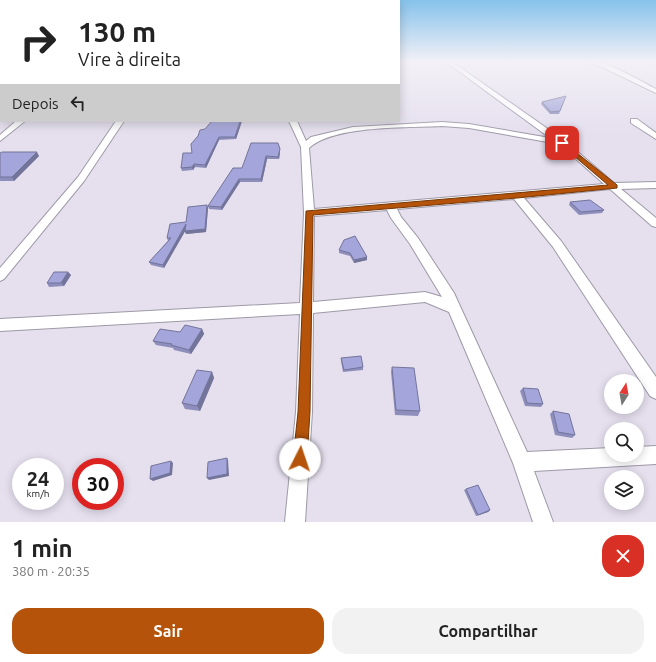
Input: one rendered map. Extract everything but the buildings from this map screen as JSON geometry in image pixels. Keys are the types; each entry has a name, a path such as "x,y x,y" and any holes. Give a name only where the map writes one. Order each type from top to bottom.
{"street":[{"path":"482,85 562,143 614,186 656,224"},
{"path":"646,86 652,85"},
{"path":"646,86 656,91"},
{"path":"634,121 656,137"},
{"path":"0,139 20,122"},
{"path":"0,276 81,179 119,122"},
{"path":"293,122 305,146 309,213 304,412 296,522"},
{"path":"305,146 314,139 353,125 452,124 562,143"},
{"path":"309,213 517,196 614,186 656,185"},
{"path":"517,196 556,244 656,391"},
{"path":"391,206 396,218 414,241 439,280 522,462 543,522"},
{"path":"425,297 434,289 439,280"},
{"path":"0,325 307,308 425,297 439,301 452,308"},
{"path":"522,462 656,455"}],"route":[{"path":"300,459 304,412 309,213 517,196 614,186 562,143"}]}
